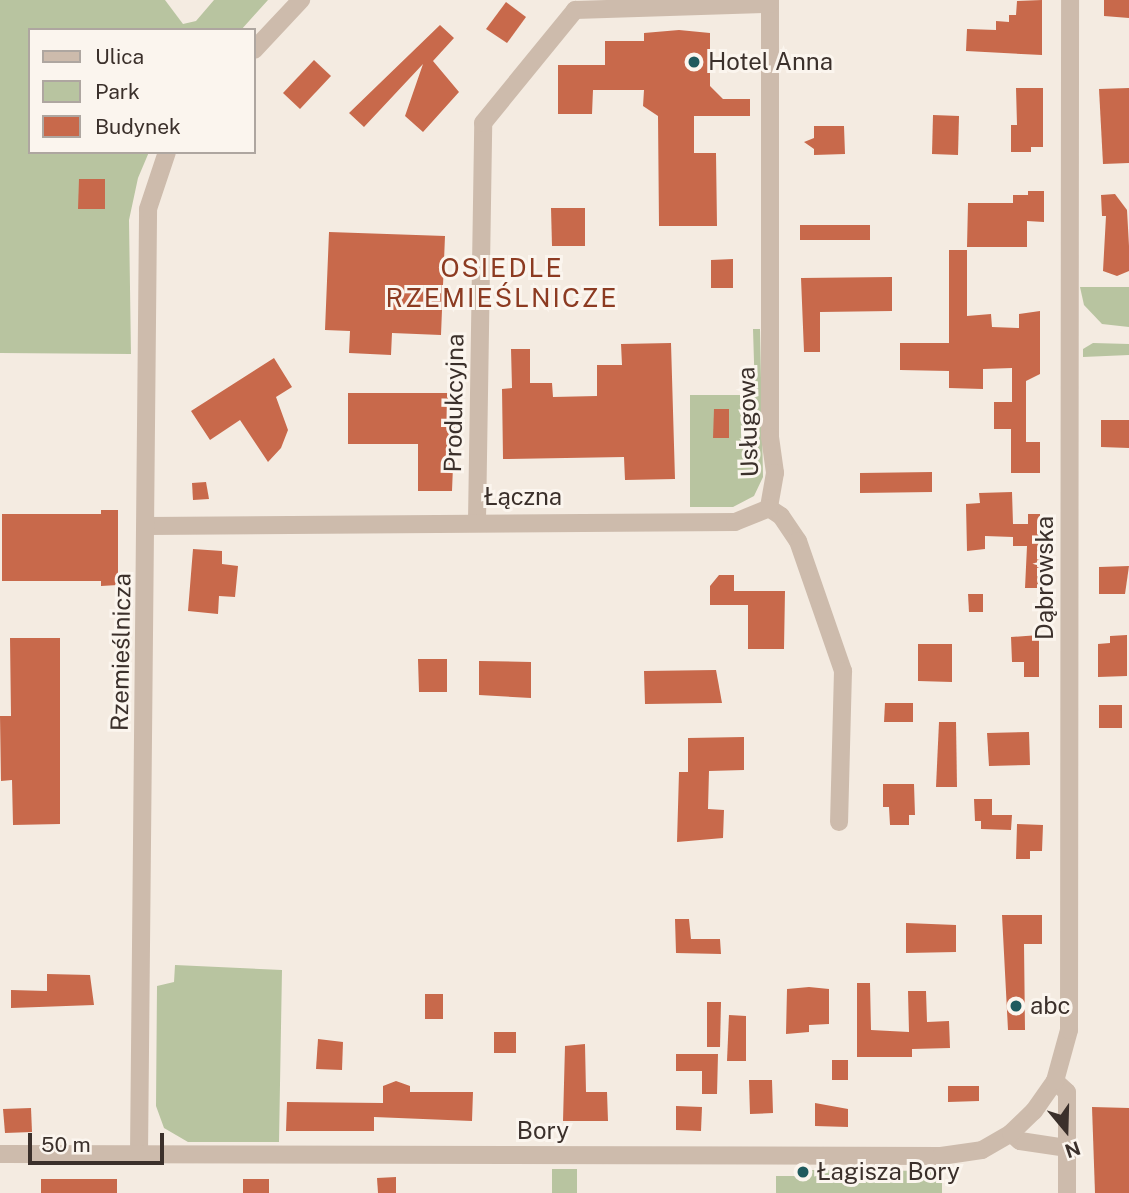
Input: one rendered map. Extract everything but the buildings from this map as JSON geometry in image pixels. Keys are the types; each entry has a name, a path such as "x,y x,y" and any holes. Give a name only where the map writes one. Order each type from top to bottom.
{"street":[{"path":"256,48 301,0"},
{"name":"Dąbrowska","path":"1055,1081 1069,1030 1070,0"},
{"name":"Usługowa","path":"770,2 770,437 775,473 769,508 781,516 798,541 843,671 839,822"},
{"name":"Produkcyjna","path":"477,521 483,123 575,10 770,2"},
{"name":"Rzemieślnicza","path":"139,1155 148,526 148,209 166,154"},
{"name":"Łączna","path":"148,526 477,521 735,522 769,508"},
{"path":"1055,1081 1067,1092 1067,1193"},
{"name":"Bory","path":"0,1154 942,1156 982,1150 1011,1133 1042,1102 1055,1081"},
{"path":"1011,1133 1020,1142 1067,1148"}],"green space":[{"path":"0,0 165,0 183,24 196,21 214,0 268,0 243,28 28,28 28,154 148,154 138,178 129,220 131,354 0,353"},
{"path":"1080,287 1129,287 1129,327 1102,324 1084,305"},
{"path":"753,329 760,329 763,477 754,496 733,507 690,507 690,395 755,395"},
{"path":"1093,343 1129,344 1129,355 1083,357 1083,349"},
{"path":"175,965 282,970 279,1142 188,1142 164,1128 156,1106 157,986 174,982"},
{"path":"552,1169 577,1169 577,1193 552,1193"},
{"path":"811,1170 942,1171 942,1193 776,1193 776,1176 810,1176"}],"place":[{"name":"Hotel Anna","path":"694,62"},
{"name":"abc","path":"1016,1006"},
{"name":"Łagisza Bory","path":"803,1172"}],"district":[{"name":"OSIEDLE RZEMIEŚLNICZE","path":"502,283"}]}
